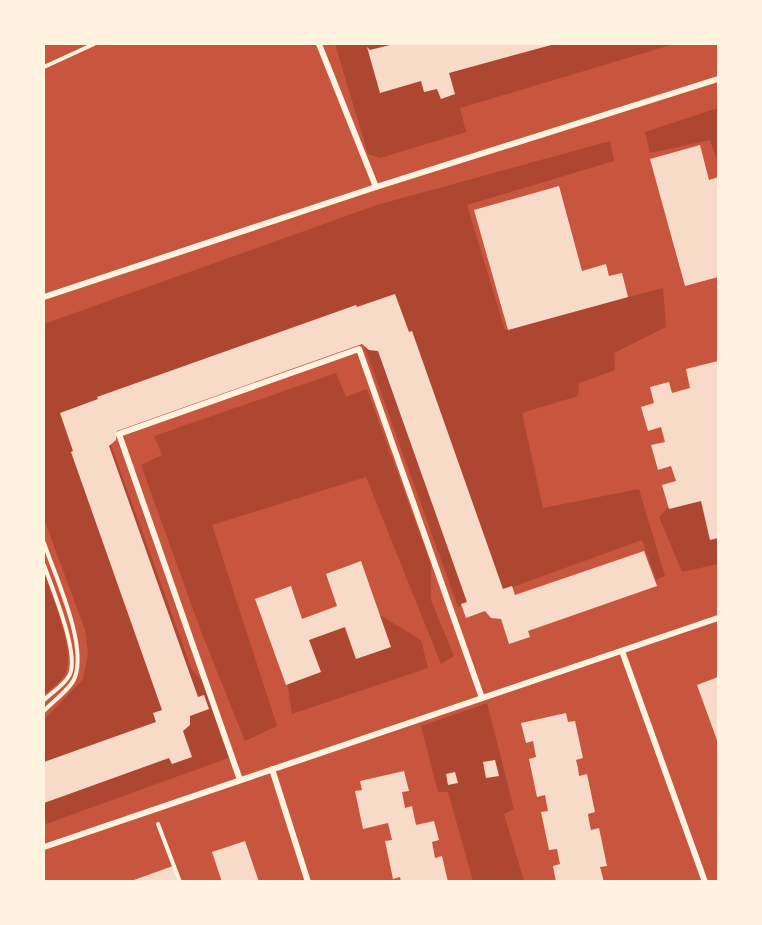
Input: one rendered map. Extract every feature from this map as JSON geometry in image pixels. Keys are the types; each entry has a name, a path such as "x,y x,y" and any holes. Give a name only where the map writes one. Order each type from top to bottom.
{"street":[{"path":"319,44 376,187"},
{"path":"44,297 376,187 718,80"},
{"path":"240,780 120,434 359,349 482,698"},
{"path":"44,847 718,618"},
{"path":"622,651 705,882"},
{"path":"272,769 308,882"}],"path":[{"path":"44,67 94,44"},
{"path":"44,543 79,656 75,679 44,711"},
{"path":"44,565 66,627 72,665 69,676 44,700"},
{"path":"153,810 180,882"}],"shaded area":[{"path":"335,44 674,44 460,108 466,132 380,158 368,154"},
{"path":"718,108 718,157 716,158 710,140 650,153 645,132"},
{"path":"610,141 614,161 467,205 505,330 663,288 666,327 614,353 615,370 579,383 578,396 522,413 543,508 639,489 665,576 656,580 642,540 458,607 362,340 106,431 192,670 204,682 231,757 46,824 44,816 44,720 83,679 88,653 85,630 44,519 44,324 377,205"},
{"path":"336,373 346,397 367,389 431,565 431,600 454,656 441,664 366,477 212,525 277,726 245,741 202,634 141,465 162,455 154,436"},
{"path":"698,492 712,531 718,528 718,564 682,572 659,517 674,501"},
{"path":"44,573 65,636 68,662 62,679 44,695"},
{"path":"375,612 421,640 428,668 292,714 286,675 305,633 341,620 353,651"},
{"path":"487,703 514,809 504,814 524,881 473,881 448,792 438,792 421,726"}],"building":[{"path":"394,44 555,44 449,73 455,94 441,99 437,89 424,92 421,81 380,93 367,47 370,50"},
{"path":"700,145 709,180 718,177 718,277 685,286 650,159"},
{"path":"559,186 582,271 606,264 609,276 622,273 628,297 508,330 474,210"},
{"path":"395,294 409,332 412,331 503,589 512,586 515,595 644,551 657,586 528,631 530,637 509,644 501,619 491,618 485,611 466,618 461,604 467,602 378,351 369,350 362,344 117,431 116,440 109,446 198,697 204,695 209,709 190,716 190,725 183,731 192,757 172,764 169,758 44,803 44,762 156,722 153,713 162,710 71,452 73,451 60,413 98,399 97,397 356,305 357,307"},
{"path":"718,361 718,538 710,540 701,501 669,509 662,485 676,481 671,466 658,470 651,445 665,442 661,427 648,431 641,407 654,403 650,387 669,382 672,393 690,388 686,369"},
{"path":"361,561 391,647 356,659 345,627 309,640 321,672 286,685 255,599 291,586 302,619 337,606 326,574"},
{"path":"718,677 718,743 697,685"},
{"path":"566,713 568,722 575,721 583,758 576,760 579,776 587,774 595,812 588,814 589,821 591,830 599,828 607,866 600,867 604,882 556,882 553,866 560,864 557,849 549,850 541,812 548,811 545,795 537,797 529,759 536,757 533,741 526,743 521,723"},
{"path":"495,760 499,776 486,778 483,762"},
{"path":"404,771 409,791 402,792 405,808 412,806 416,825 434,821 439,840 432,842 435,858 442,856 448,882 401,882 400,877 393,879 385,841 392,840 388,823 363,829 355,791 362,790 360,781"},
{"path":"455,772 458,783 448,785 446,774"},
{"path":"245,841 259,882 222,882 212,852"},
{"path":"173,866 178,882 131,882 131,881"}]}
